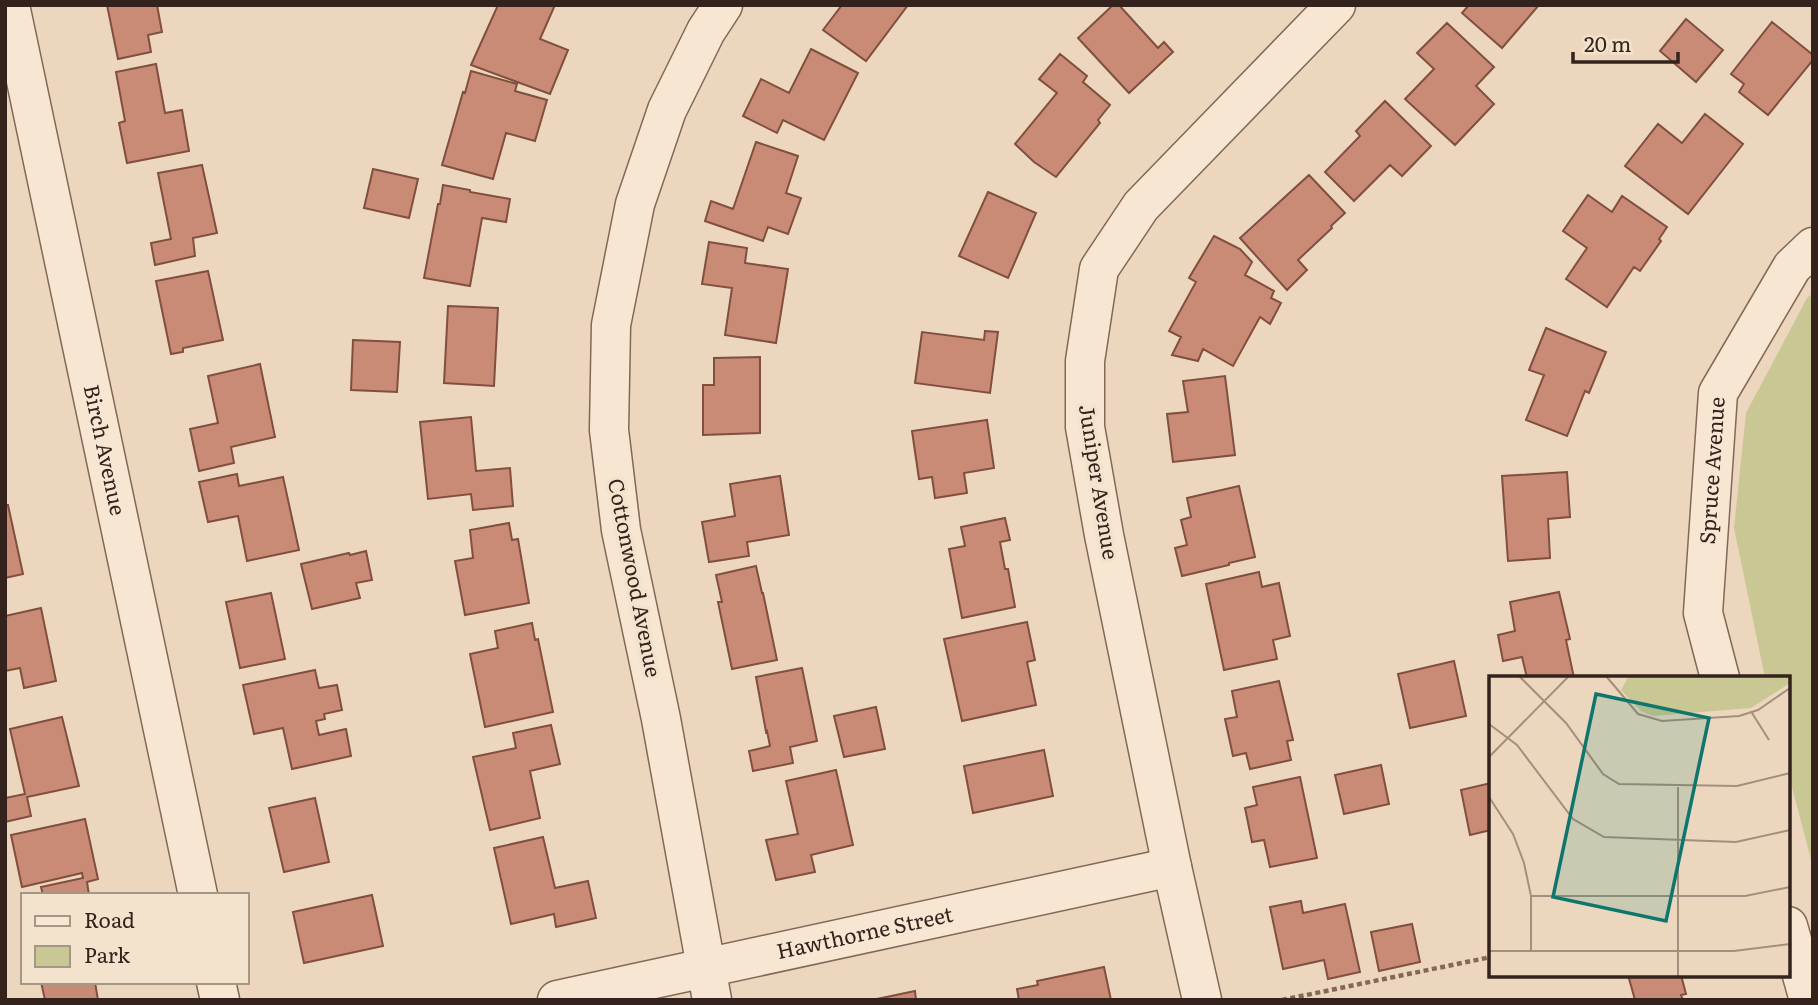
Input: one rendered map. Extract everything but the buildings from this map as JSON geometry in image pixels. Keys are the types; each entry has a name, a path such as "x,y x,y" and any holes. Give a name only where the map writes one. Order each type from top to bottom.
{"street":[{"name":"Birch Avenue","path":"10,5 198,893"},
{"name":"Cottonwood Avenue","path":"709,984 661,719 621,530 609,430 611,324 635,204 667,110 706,31 723,5"},
{"name":"Juniper Avenue","path":"1202,1000 1104,535 1085,427 1085,361 1099,269 1141,206 1336,5"},
{"name":"Spruce Avenue","path":"1719,676 1703,613 1718,393 1792,267 1813,247"},
{"name":"Hawthorne Street","path":"557,1000 709,984 1172,867"},
{"path":"1790,933 1809,1000"}],"path":[{"path":"1282,1000 1489,957"}],"green space":[{"path":"1813,293 1813,867 1790,780 1790,676 1765,676 1734,528 1746,413 1807,298"}]}
